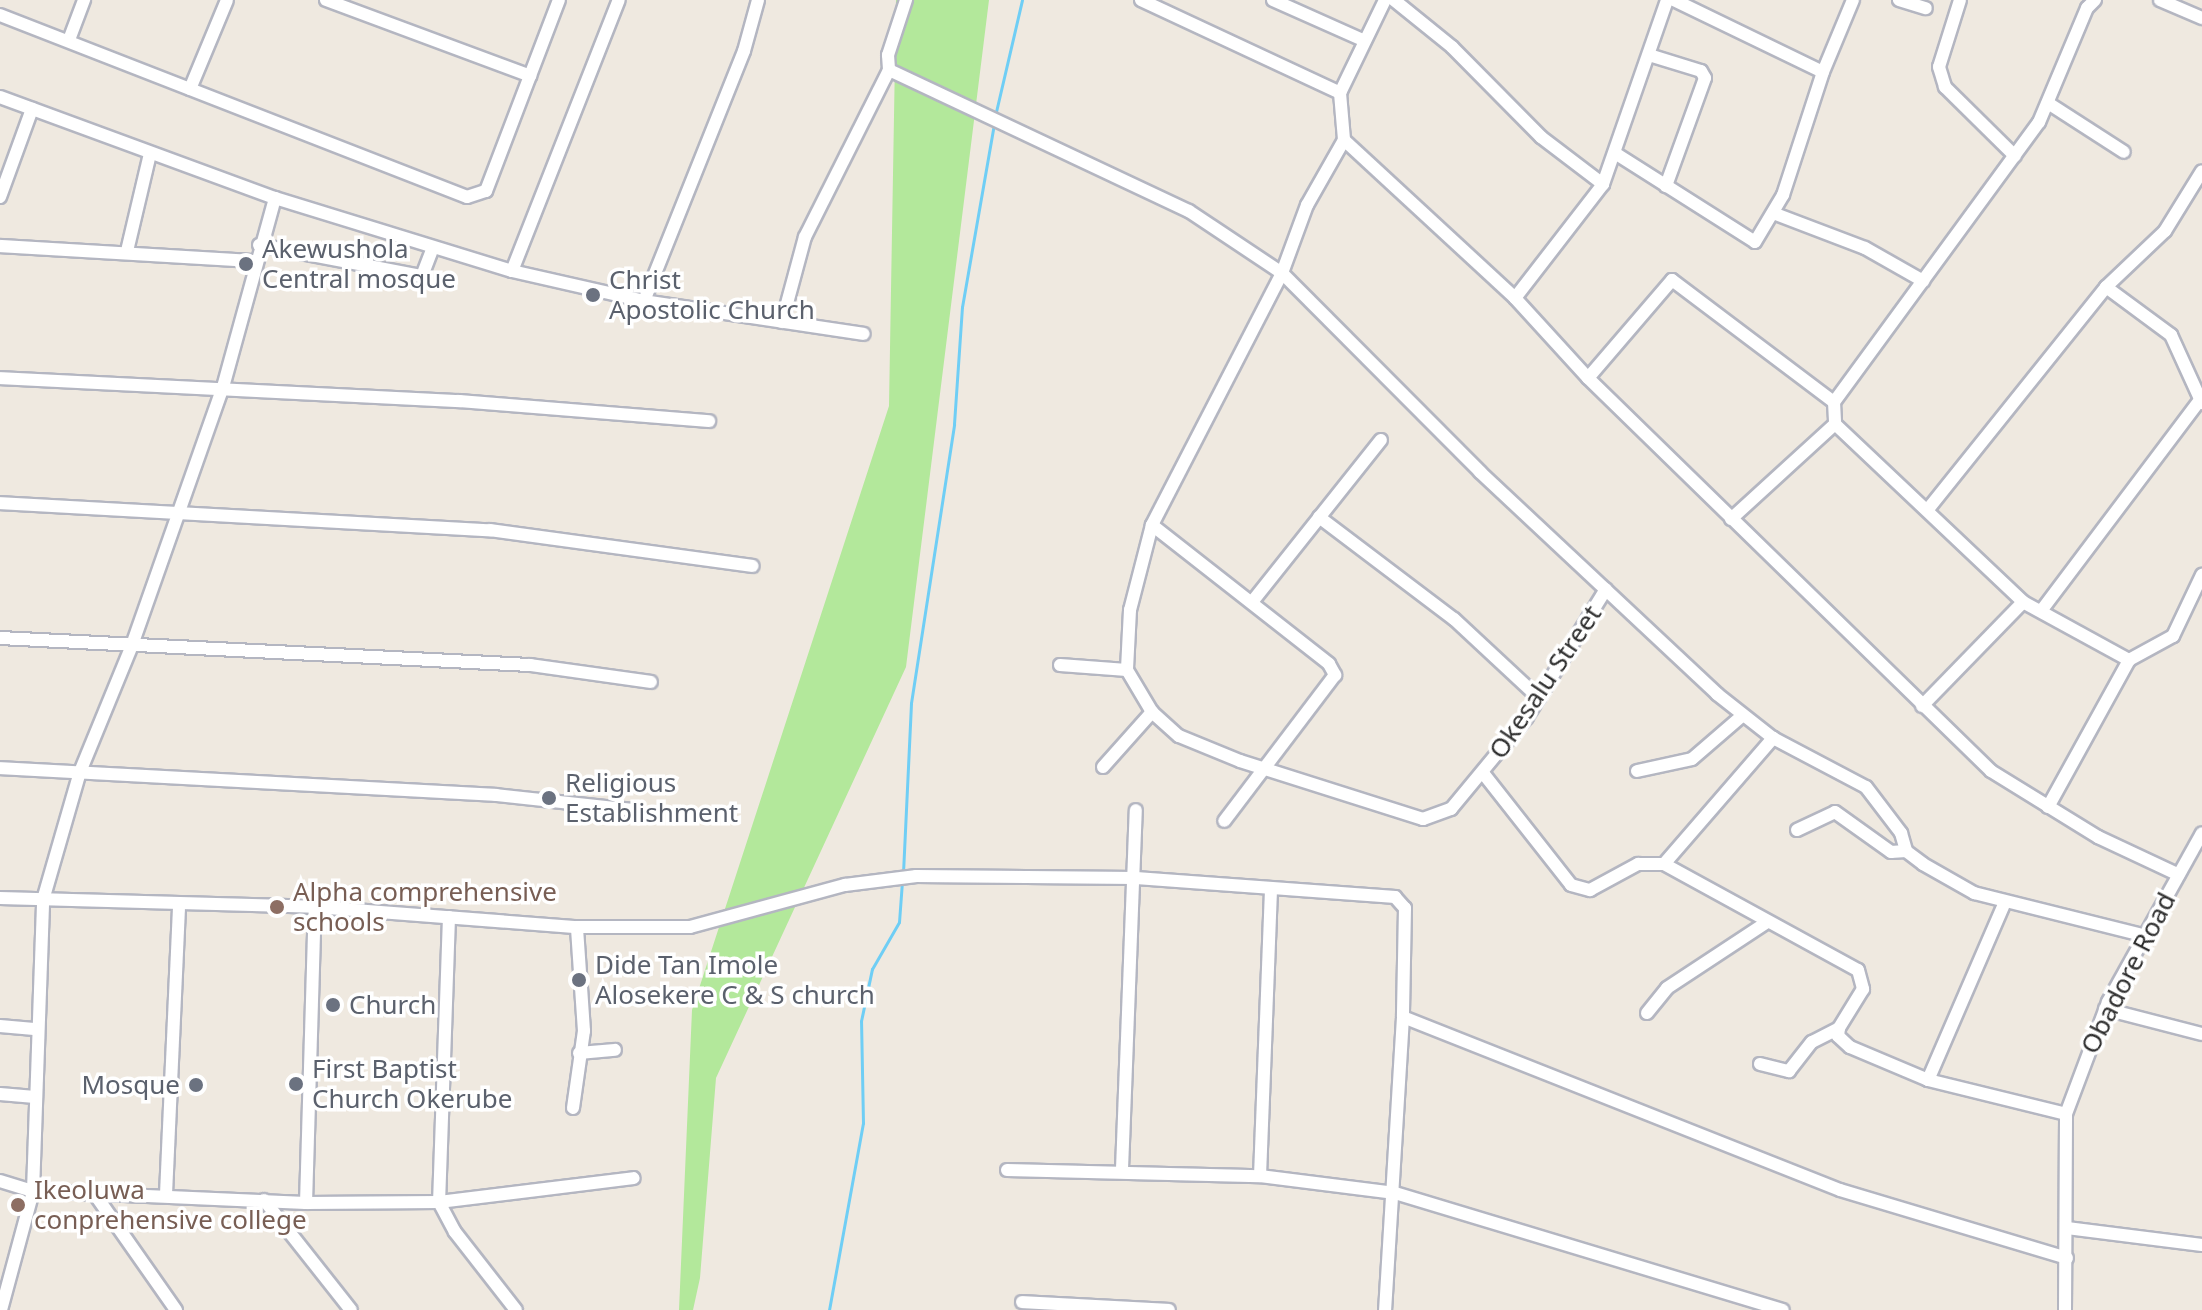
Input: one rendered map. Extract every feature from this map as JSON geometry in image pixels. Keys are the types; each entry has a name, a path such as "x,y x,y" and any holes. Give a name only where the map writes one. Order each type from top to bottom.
{"street":[{"path":"69,40 84,0"},
{"path":"190,89 227,0"},
{"path":"326,0 530,76"},
{"path":"0,15 467,197 486,191 559,0"},
{"path":"512,271 619,0"},
{"path":"644,301 744,51 758,0"},
{"path":"782,322 805,237 889,70 888,55 906,0"},
{"path":"1141,0 1340,93"},
{"path":"1273,0 1363,40"},
{"path":"1060,665 1127,670 1130,610 1152,525 1282,273 1307,205 1344,140 1340,93 1385,0"},
{"path":"1394,0 1452,47 1541,137 1603,184"},
{"path":"1515,298 1603,184 1618,155 1667,0"},
{"path":"1674,0 1823,72"},
{"path":"1618,155 1751,242 1760,237 1796,161 1823,72 1853,0"},
{"path":"1899,0 1926,8"},
{"path":"1960,0 1939,67 1945,87 2015,156"},
{"path":"2095,0 2048,103 2015,156 1834,402 1835,424 1929,508 2023,602 2129,660"},
{"path":"2160,0 2202,18"},
{"path":"1649,55 1701,71 1705,78 1666,186"},
{"path":"889,70 986,119 1076,153 1189,211 1282,273 1480,472 1743,715 1773,738 1866,787 1901,833 1906,851"},
{"path":"0,97 150,154 432,250 644,301 864,334"},
{"path":"2048,103 2124,152"},
{"path":"0,197 32,109"},
{"path":"1344,140 1515,298 1588,378 1991,771 2048,807 2179,875"},
{"path":"127,251 150,154"},
{"path":"1929,508 2106,287 2165,231 2202,171"},
{"path":"1,1310 33,1191 32,1097 43,900 80,772 132,645 223,387 259,245 275,198"},
{"path":"1773,213 1865,248 1923,281"},
{"path":"259,245 422,276 432,250"},
{"path":"0,246 127,251 255,261"},
{"path":"1588,378 1672,280 1834,402"},
{"path":"2041,611 2200,402 2171,335 2106,287"},
{"path":"0,378 223,387 709,421"},
{"path":"1731,519 1835,424"},
{"path":"1252,602 1381,440"},
{"path":"0,503 490,530 753,566"},
{"path":"1319,517 1454,619 1539,698"},
{"path":"1152,525 1329,664 1335,675 1268,769 1224,821"},
{"path":"2048,807 2129,660 2173,636 2202,575"},
{"name":"Okesalu Street","path":"1127,670 1152,712 1179,736 1268,769 1423,819 1451,809 1483,773 1539,698 1606,589"},
{"path":"1922,706 2023,602"},
{"path":"0,638 530,665 651,682"},
{"path":"1103,767 1152,712"},
{"path":"1637,771 1692,759 1743,715"},
{"path":"1664,864 1773,738"},
{"path":"0,768 496,795 634,810"},
{"path":"1483,773 1579,890 1600,887 1638,864 1664,864 1862,977 1863,989 1839,1028 1838,1036 1850,1047 1928,1080 2066,1114"},
{"path":"1122,1169 1136,878 1136,810"},
{"path":"1797,830 1835,812 1891,852 1906,851 1954,884 2005,902 2146,936"},
{"name":"Obadore Road","path":"2065,1310 2066,1114 2105,1009 2202,833"},
{"path":"0,898 315,907 577,927 690,927 845,885 916,876 1136,878 1404,901 1403,1017 1395,1193 1385,1310"},
{"path":"1260,1176 1271,888"},
{"path":"1928,1080 2005,902"},
{"path":"166,1194 179,904"},
{"path":"306,1203 315,907"},
{"path":"449,917 439,1202 455,1232 516,1310"},
{"path":"1647,1013 1667,988 1767,922"},
{"path":"573,1108 583,972 577,927"},
{"path":"2105,1009 2202,1034"},
{"path":"1403,1017 1840,1190 2067,1258"},
{"path":"0,1026 37,1029"},
{"path":"1760,1064 1789,1071 1812,1042 1839,1028"},
{"path":"579,1053 615,1050"},
{"path":"0,1094 32,1097"},
{"path":"1007,1170 1122,1169 1260,1176 1395,1193 1783,1310"},
{"path":"0,1181 33,1191 166,1194 306,1203 439,1202 634,1178"},
{"path":"94,1193 176,1310"},
{"path":"264,1200 351,1310"},
{"path":"2067,1228 2202,1245"},
{"path":"1022,1302 1169,1310"}],"green space":[{"path":"896,0 989,0 906,667 716,1078 700,1278 693,1310 679,1310 692,1010 889,406"}],"waterway":[{"path":"995,116 1022,0"},
{"path":"903,873 911,703 954,424 962,307 994,124"},
{"path":"829,1310 863,1123 861,1021 872,969 899,922 902,881"}],"place":[{"name":"Akewushola Central mosque","path":"246,264"},
{"name":"Christ Apostolic Church","path":"593,295"},
{"name":"Religious Establishment","path":"549,798"},
{"name":"Alpha comprehensive schools","path":"277,907"},
{"name":"Dide Tan Imole Alosekere C & S church","path":"579,980"},
{"name":"Church","path":"333,1005"},
{"name":"First Baptist Church Okerube","path":"296,1084"},
{"name":"Mosque","path":"196,1085"},
{"name":"Ikeoluwa conprehensive college","path":"18,1205"}]}
